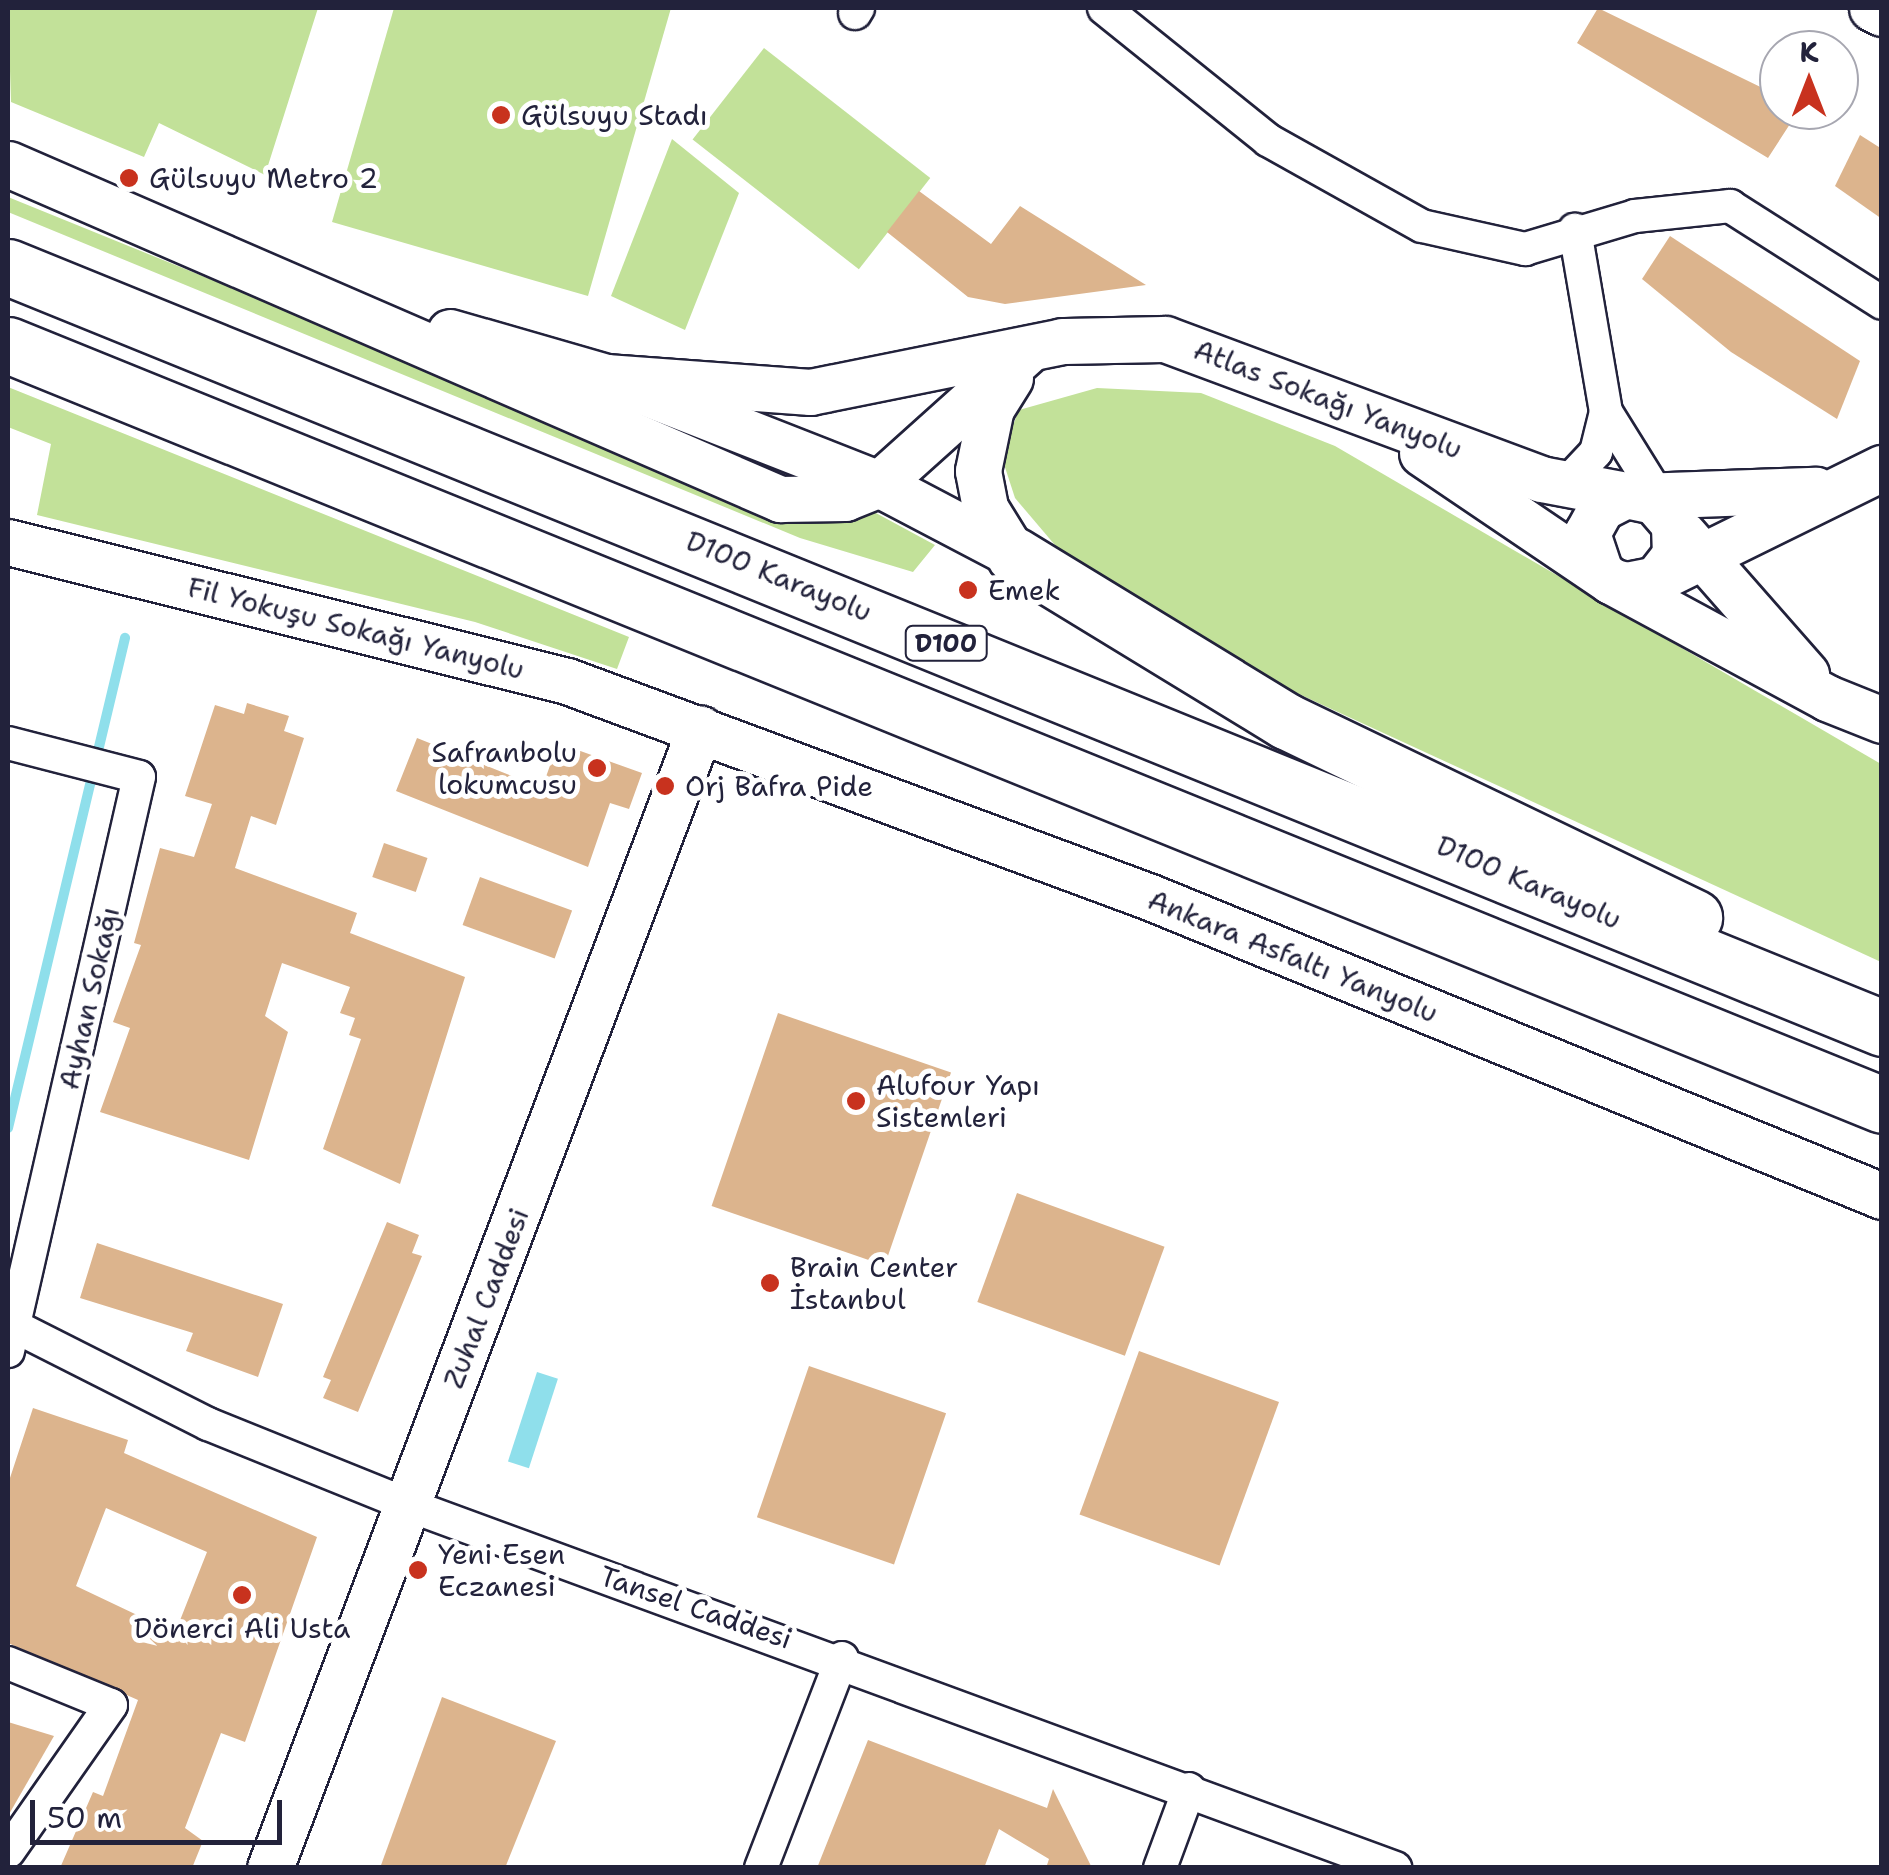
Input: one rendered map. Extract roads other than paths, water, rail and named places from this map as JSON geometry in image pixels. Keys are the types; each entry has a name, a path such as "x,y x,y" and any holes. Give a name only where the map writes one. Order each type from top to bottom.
{"highway":[{"name":"D100 Karayolu","path":"8,267 1882,1028"},
{"path":"8,345 1882,1105"},
{"path":"1014,555 1286,721 1628,881 1882,1019"}],"main road":[{"path":"1872,8 1882,13"},
{"path":"8,164 742,488 818,502 880,484 1027,351"},
{"path":"207,249 606,376 880,484 1014,555"},
{"name":"Atlas Sokağı Yanyolu","path":"606,376 810,392 1092,338 1165,340 1566,485 1660,513"},
{"path":"1014,555 985,508 978,471 991,408 1027,351"},
{"path":"1354,408 1611,580 1828,698 1882,720"},
{"path":"1660,513 1656,579 1611,580 1592,560 1587,533 1600,508 1660,513 1828,489 1882,468"},
{"path":"1660,513 1828,489"},
{"path":"1660,513 1828,698"},
{"name":"Fil Yokuşu Sokağı Yanyolu","path":"8,542 442,647 700,728"},
{"name":"Ankara Asfaltı Yanyolu","path":"700,728 1150,897 1882,1196"},
{"name":"Zuhal Caddesi","path":"270,1868 700,728"}],"street":[{"path":"1104,8 1268,140 1360,198 1422,226 1525,249 1575,230 1696,204 1730,206 1882,303"},
{"path":"1575,230 1606,412 1660,513"},
{"path":"1566,485 1596,452 1606,412"},
{"name":"Ayhan Sokağı","path":"8,742 139,777 10,1334"},
{"name":"Tansel Caddesi","path":"10,1334 208,1424 408,1505 842,1658 1395,1868"},
{"path":"761,1868 842,1658"},
{"path":"8,1663 112,1705 8,1852"},
{"path":"1160,1868 1189,1789"}],"water":[{"path":"537,1372 558,1379 529,1468 508,1461"}],"waterway":[{"path":"8,1128 125,638"}],"place":[{"name":"Gülsuyu Stadı","path":"501,115"},
{"name":"Gülsuyu Metro 2","path":"129,178"},
{"name":"Emek","path":"968,590"},
{"name":"Safranbolu lokumcusu","path":"597,768"},
{"name":"Orj Bafra Pide","path":"665,786"},
{"name":"Alufour Yapı Sistemleri","path":"856,1101"},
{"name":"Brain Center İstanbul","path":"770,1283"},
{"name":"Yeni Esen Eczanesi","path":"418,1570"},
{"name":"Dönerci Ali Usta","path":"242,1595"}]}
